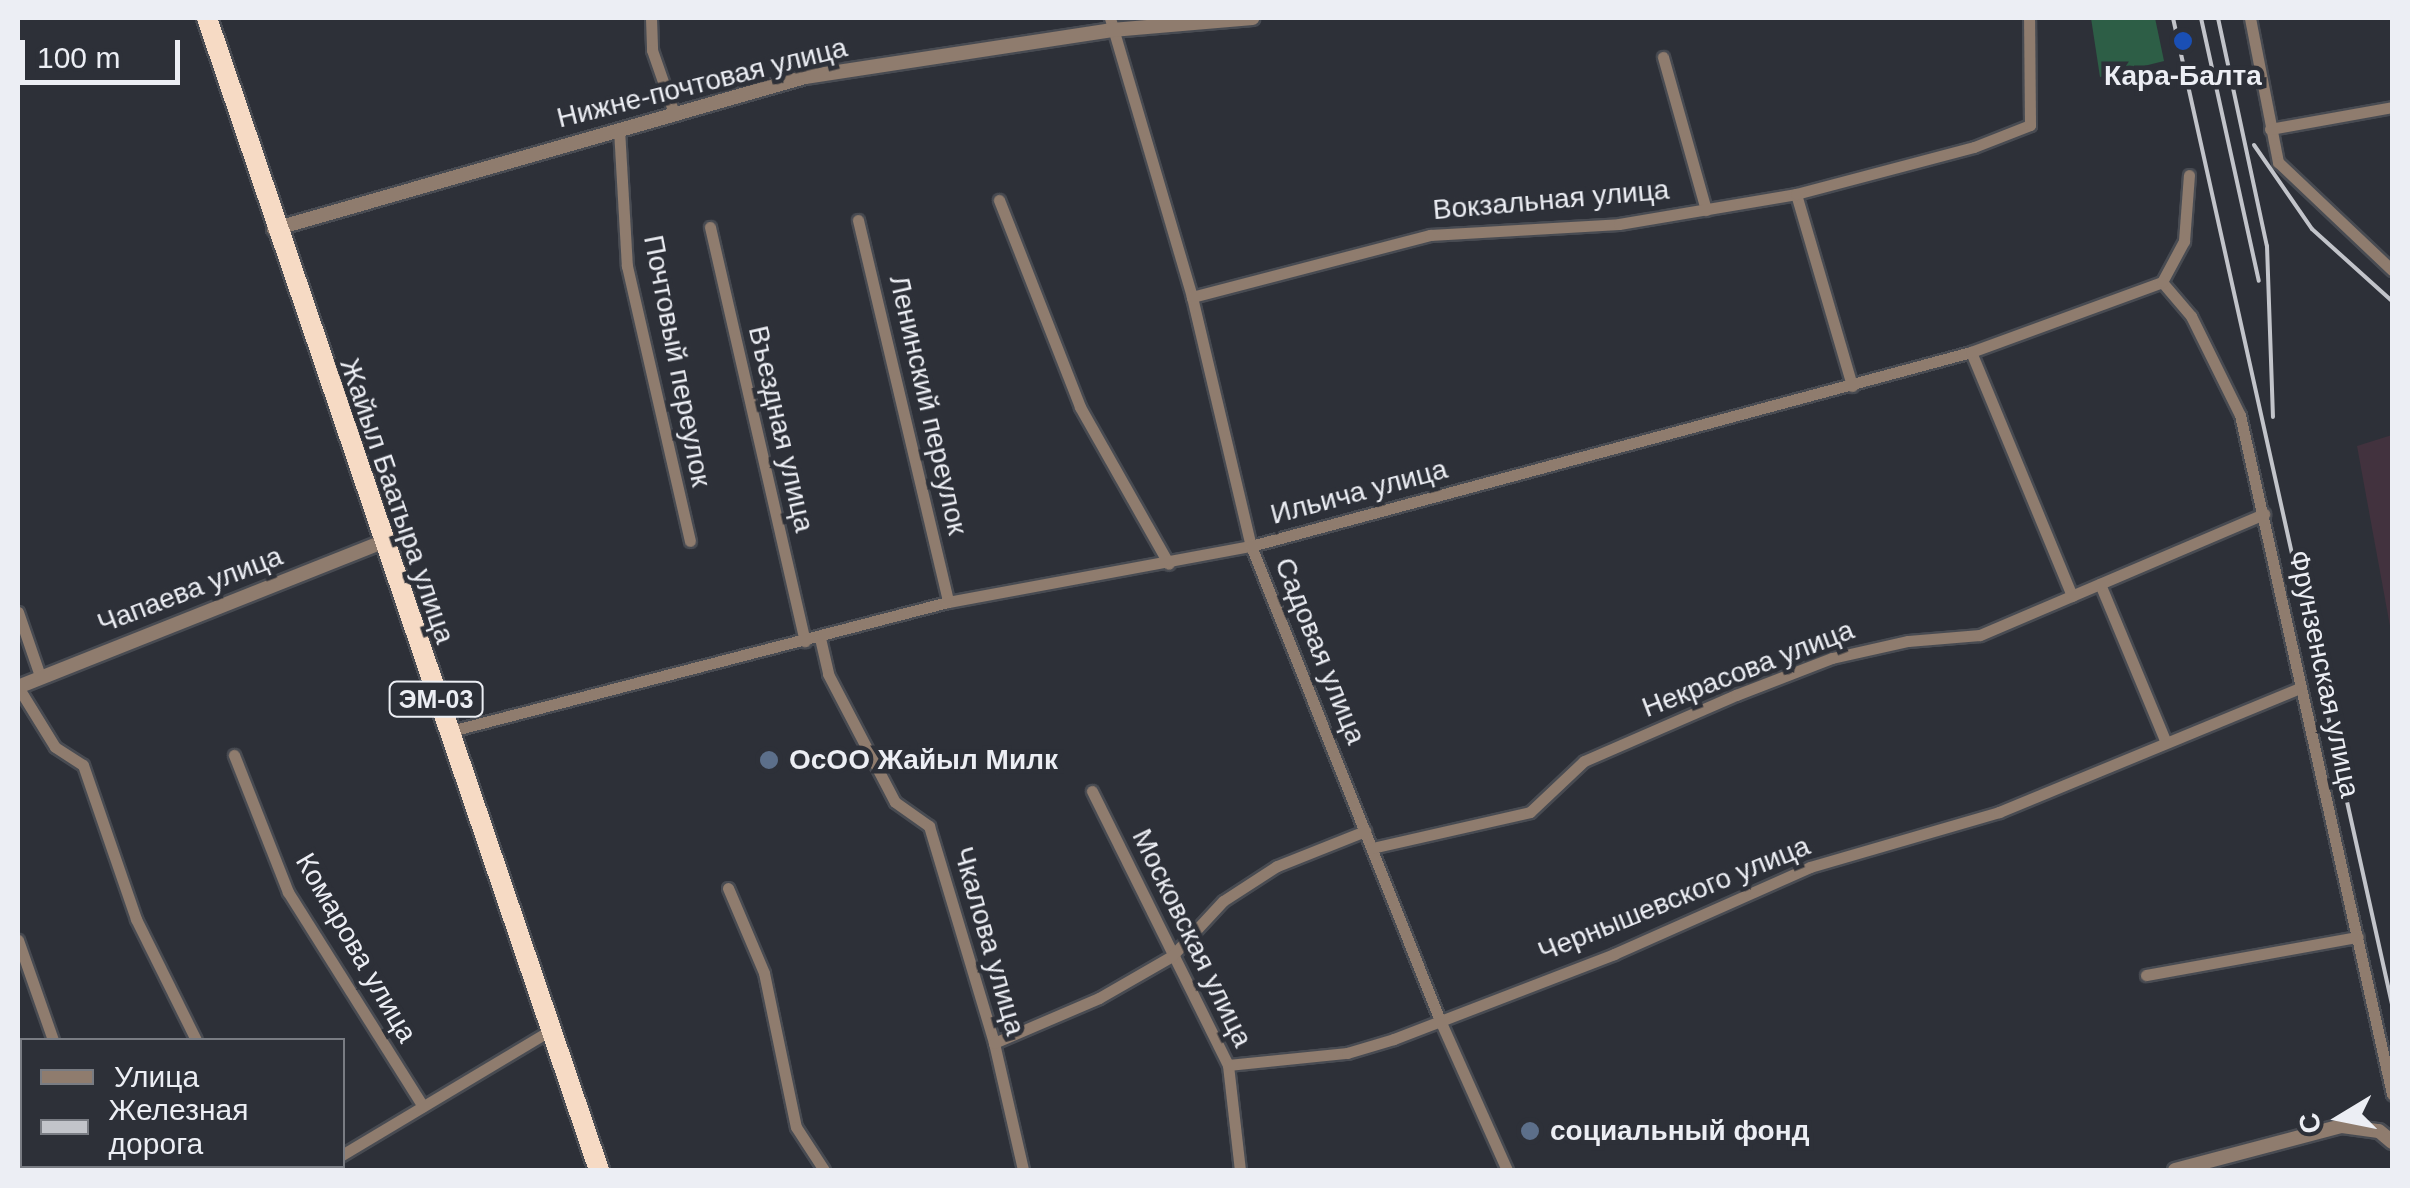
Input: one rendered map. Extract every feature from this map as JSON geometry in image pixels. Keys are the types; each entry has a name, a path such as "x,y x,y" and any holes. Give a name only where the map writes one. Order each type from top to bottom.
{"highway":[{"name":"Жайыл Баатыра улица","path":"207,18 283,226 382,542 599,1170"}],"street":[{"path":"650,18 652,50 674,113"},
{"name":"Нижне-почтовая улица","path":"283,226 805,78 1111,24 1252,18"},
{"name":"Вокзальная улица","path":"1192,297 1430,235 1620,224 1796,194 2030,125 2029,18"},
{"path":"2250,18 2278,162 2291,180 2392,270"},
{"name":"Садовая улица","path":"1111,24 1126,55 1192,297 1251,546 1439,1018 1507,1170"},
{"path":"1663,57 1706,210"},
{"path":"2270,129 2392,107"},
{"name":"Почтовый переулок","path":"619,129 627,266 690,541"},
{"path":"2162,282 2184,241 2189,176"},
{"path":"1796,194 1852,386"},
{"path":"999,200 1080,407 1169,564"},
{"name":"Ленинский переулок","path":"858,220 948,602"},
{"name":"Въездная улица","path":"710,227 805,642"},
{"name":"Ильича улица","path":"447,732 948,602 1251,546 1970,352 2162,282"},
{"name":"Фрунзенская улица","path":"2162,282 2191,316 2240,415 2392,1094"},
{"path":"1970,352 2072,596"},
{"name":"Некрасова улица","path":"1372,848 1530,812 1584,761 1832,658 1908,640 1980,636 2264,514"},
{"name":"Чапаева улица","path":"18,687 382,542"},
{"path":"2100,584 2165,740"},
{"path":"18,612 40,676"},
{"name":"Чкалова улица","path":"820,638 828,674 895,802 929,826 994,1043 1023,1170"},
{"path":"18,687 55,747 84,766 142,932 195,1038"},
{"name":"Чернышевского улица","path":"1228,1065 1347,1053 1614,954 1810,867 1999,812 2165,740 2300,688"},
{"name":"Комарова улица","path":"234,755 288,892 423,1106"},
{"name":"Московская улица","path":"1092,791 1228,1065 1240,1170"},
{"path":"994,1043 1100,998 1172,956 1223,901 1277,866 1365,831"},
{"path":"728,888 764,973 796,1127 824,1170"},
{"path":"2146,976 2358,937"},
{"path":"18,940 52,1038"},
{"path":"345,1153 552,1030"},
{"path":"2175,1170 2342,1126 2379,1132 2392,1142"}],"shaded area":[{"path":"2392,435 2392,637 2357,446"}],"green space":[{"path":"2091,18 2155,18 2164,61 2100,77"}],"railway":[{"path":"2173,18 2392,1004"},
{"path":"2201,18 2259,281"},
{"path":"2218,18 2267,246 2273,417"},
{"path":"2254,145 2312,229 2392,301"}],"place":[{"name":"Кара-Балта","path":"2183,41"},
{"name":"ОсОО Жайыл Милк","path":"769,760"},
{"name":"социальный фонд","path":"1530,1131"}]}
